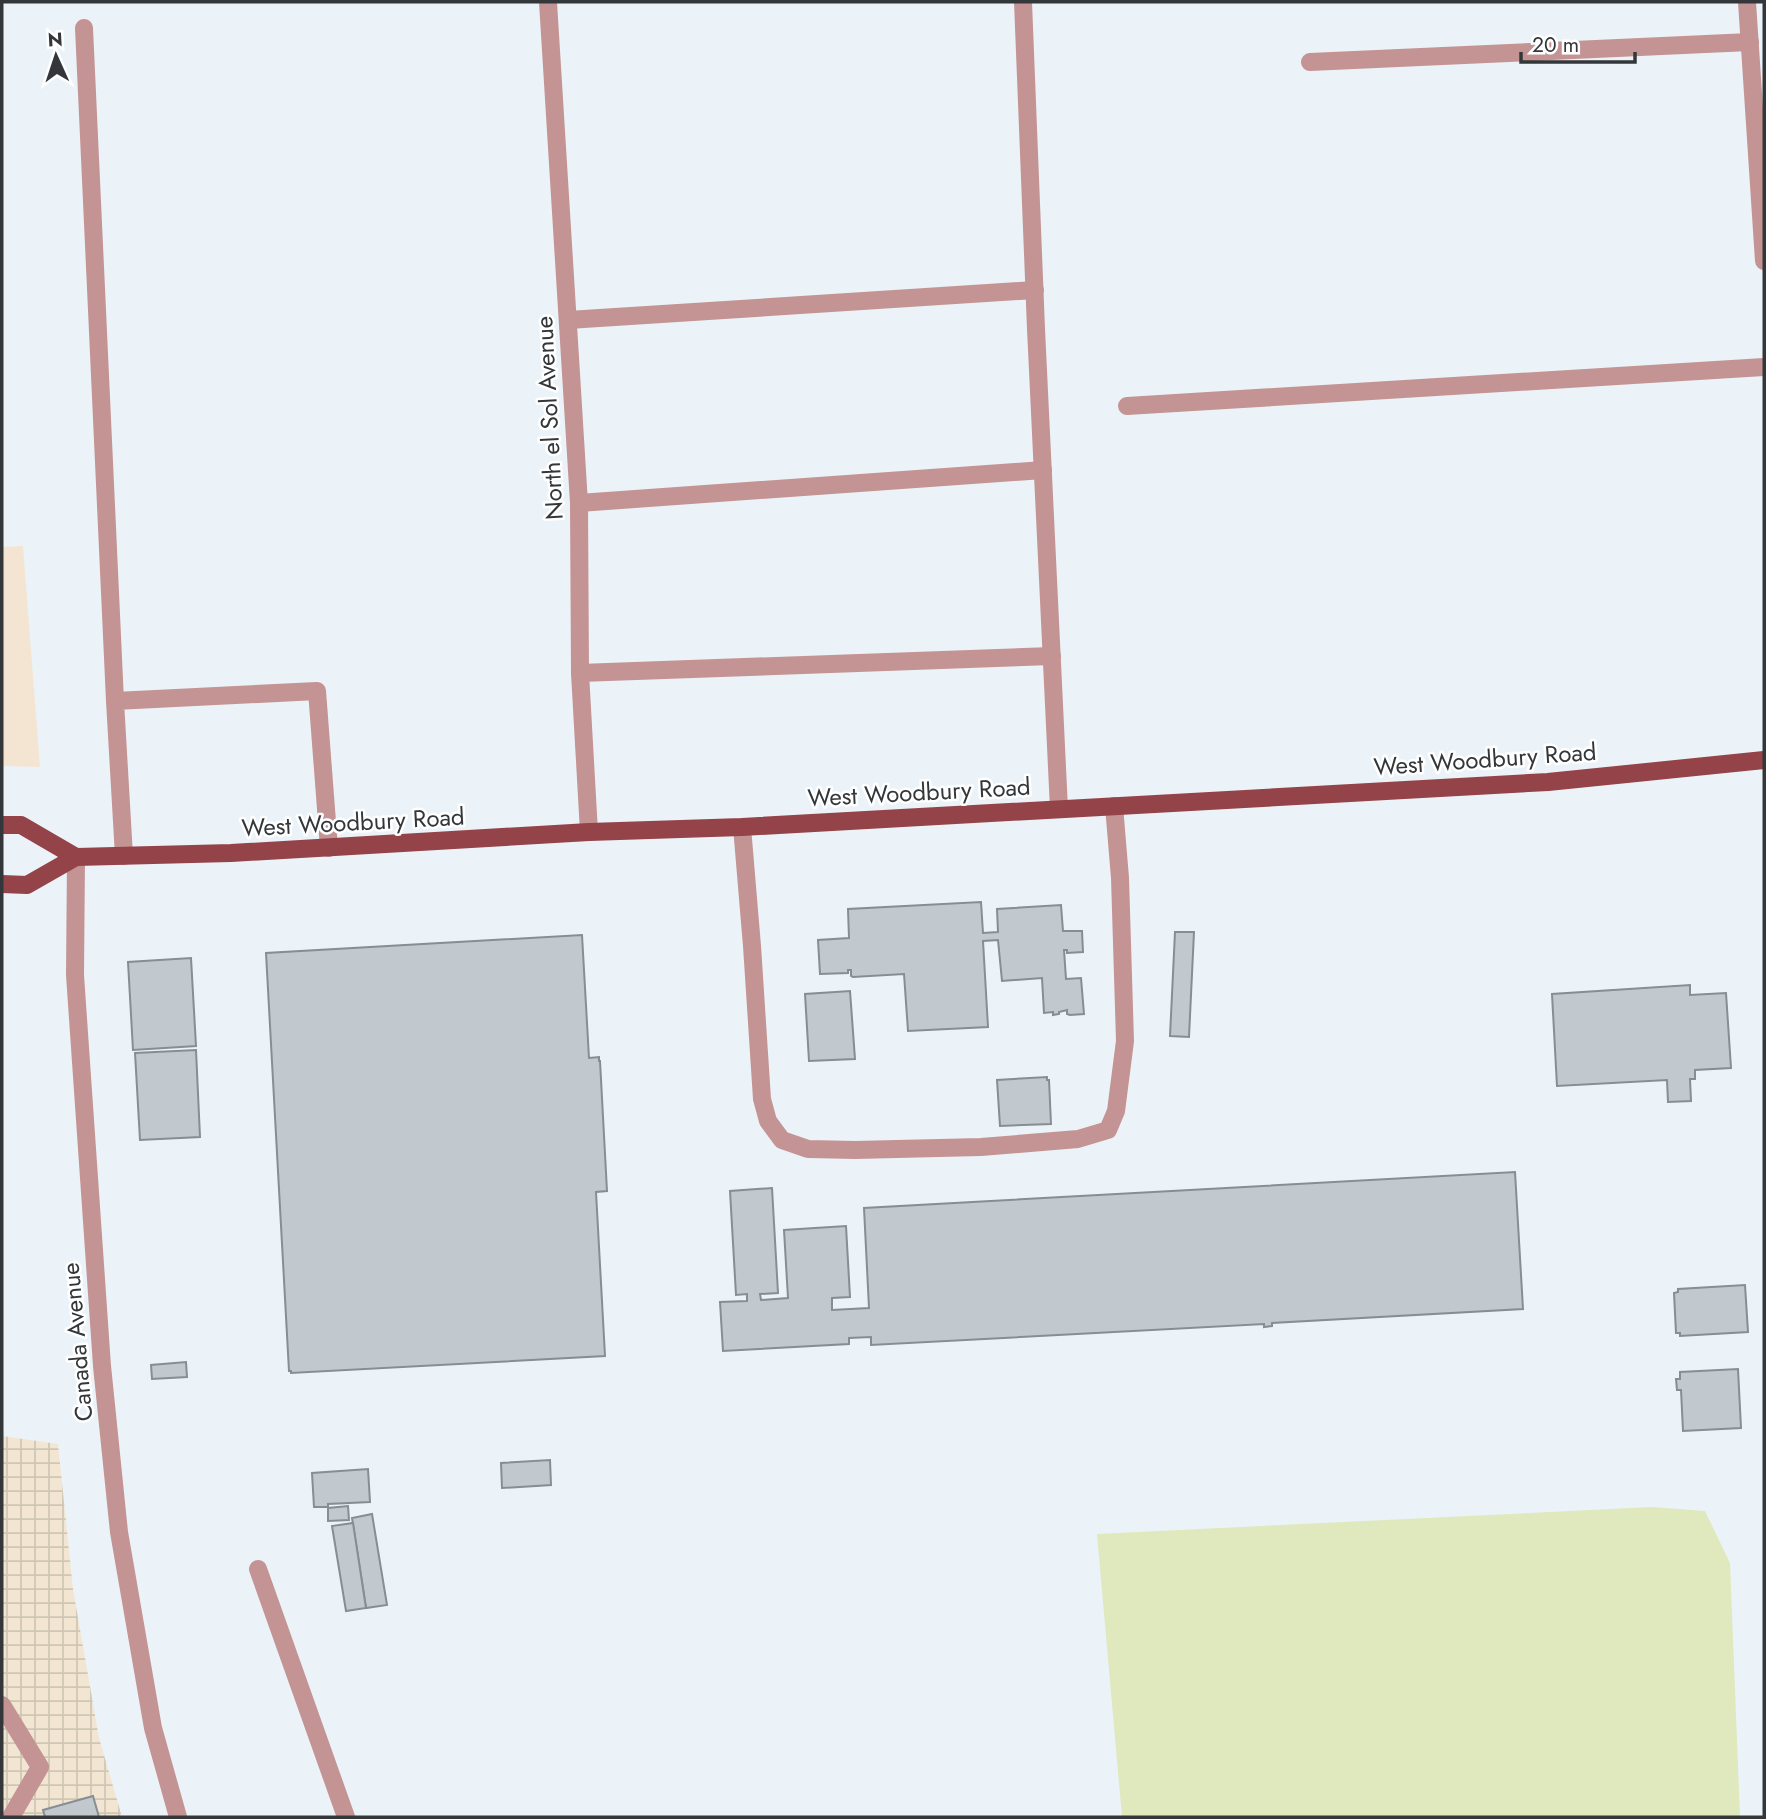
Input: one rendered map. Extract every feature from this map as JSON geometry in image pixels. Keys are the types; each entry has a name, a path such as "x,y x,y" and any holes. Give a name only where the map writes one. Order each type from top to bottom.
{"main road":[{"name":"West Woodbury Road","path":"2,884 27,885 76,858 328,848 589,832 742,827 1548,782 1764,760"},
{"path":"2,825 21,825 76,858"}],"street":[{"name":"North el Sol Avenue","path":"548,2 579,503 580,673 589,832"},
{"path":"1023,2 1059,809"},
{"path":"1747,2 1764,261"},
{"path":"84,28 124,856"},
{"path":"1310,62 1750,42"},
{"path":"568,320 1035,290"},
{"path":"1127,406 1764,367"},
{"path":"579,503 1043,470"},
{"path":"580,673 1052,656"},
{"path":"116,701 317,691 328,848"},
{"path":"742,827 762,1099 768,1121 782,1140 808,1149 981,1147 1078,1139 1108,1130 1116,1111 1125,1041 1120,878 1114,806"},
{"name":"Canada Avenue","path":"76,858 75,975 102,1366 119,1532 153,1728 178,1817"},
{"path":"258,1569 346,1817"},
{"path":"2,1704 40,1767 11,1817"}],"shaded area":[{"path":"23,546 40,767 2,766 2,547"},
{"path":"2,1436 58,1444 73,1589 99,1738 122,1817 2,1817"}],"green space":[{"path":"1652,1507 1705,1511 1730,1563 1740,1817 1122,1817 1097,1534"}],"building":[{"path":"981,902 983,933 998,932 997,909 1061,905 1063,931 1082,931 1083,952 1067,953 1067,950 1064,950 1066,979 1081,978 1084,1014 1070,1015 1067,1010 1053,1015 1053,1012 1044,1013 1042,978 1002,981 998,940 983,941 988,1027 908,1031 904,974 853,977 851,970 848,970 848,973 820,974 818,940 849,938 848,909"},
{"path":"1175,932 1194,932 1189,1037 1170,1036"},
{"path":"582,935 589,1058 599,1057 600,1061 607,1191 596,1192 605,1356 291,1373 266,953"},
{"path":"191,958 196,1046 133,1050 128,962"},
{"path":"1690,985 1690,995 1726,993 1731,1068 1695,1070 1695,1079 1690,1079 1691,1101 1668,1102 1667,1080 1557,1086 1552,994"},
{"path":"850,991 855,1059 809,1061 805,994"},
{"path":"196,1050 200,1137 140,1140 135,1053"},
{"path":"1047,1077 1051,1124 1000,1126 997,1080"},
{"path":"1515,1172 1523,1309 1272,1323 1272,1326 1264,1327 1264,1324 871,1345 871,1337 849,1338 849,1344 723,1351 720,1302 747,1301 747,1294 736,1295 730,1191 772,1188 778,1293 760,1294 761,1300 788,1298 784,1230 846,1226 850,1297 832,1298 832,1310 869,1308 864,1208"},
{"path":"1745,1285 1748,1332 1680,1336 1680,1333 1676,1333 1674,1293 1678,1292 1678,1289"},
{"path":"186,1362 187,1377 152,1379 151,1365"},
{"path":"1738,1369 1741,1428 1683,1431 1681,1390 1677,1390 1676,1379 1680,1379 1680,1372"},
{"path":"550,1460 551,1485 502,1488 501,1463"},
{"path":"368,1469 370,1502 314,1507 312,1473"},
{"path":"348,1506 349,1520 328,1521 328,1508"},
{"path":"372,1514 387,1605 366,1608 352,1518"},
{"path":"353,1523 366,1608 346,1611 332,1526"},
{"path":"93,1796 99,1817 45,1817 43,1810"}]}
